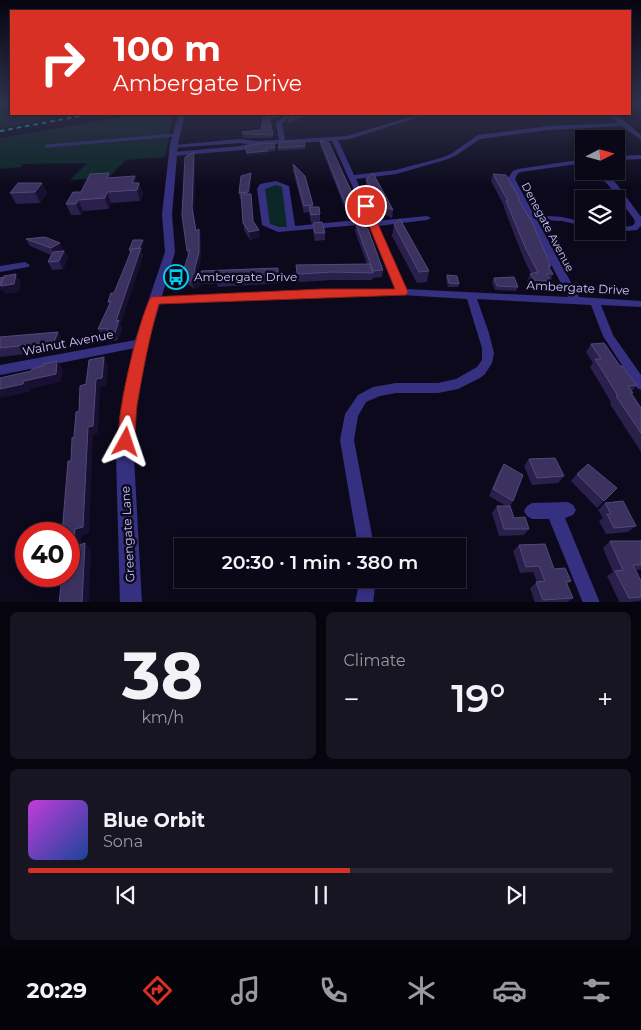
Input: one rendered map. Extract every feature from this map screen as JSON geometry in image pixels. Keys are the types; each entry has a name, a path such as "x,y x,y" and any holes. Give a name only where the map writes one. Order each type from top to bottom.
{"street":[{"name":"Greengate Lane","path":"131,602 125,457 128,413 141,343 170,252 166,214 178,131"},
{"path":"280,131 282,142"},
{"path":"175,146 242,148 257,143 334,139 356,136 371,131"},
{"path":"352,177 396,172 443,159 478,137 525,131"},
{"path":"334,139 373,223 402,292"},
{"path":"625,158 641,157"},
{"name":"Denegate Avenue","path":"575,162 515,172 511,179 575,300"},
{"path":"608,180 617,190"},
{"path":"291,228 285,186 276,183 263,186 261,189 266,225 274,229 291,228 373,223 429,218"},
{"path":"625,201 639,223 634,228 625,229"},
{"path":"531,217 556,218 575,222"},
{"path":"0,269 25,265"},
{"name":"Ambergate Drive","path":"155,300 322,293 402,292 641,304"},
{"path":"365,538 347,440 348,423 359,402 370,394 398,388 448,387 473,378 485,367 488,350 470,295"},
{"path":"594,301 608,336 641,386"},
{"name":"Walnut Avenue","path":"0,370 141,343"},
{"path":"532,511 561,510 592,602"},
{"path":"364,602 366,588"}],"lane":[{"path":"47,146 95,140 101,142 112,139 175,146"}],"green space":[{"path":"40,131 170,131 165,157 126,160 108,178 70,180 87,163 23,164 21,167 0,169 0,138"},
{"path":"282,184 291,228 270,228 263,186"}],"building":[{"path":"272,131 273,135 243,134 242,132"},
{"path":"320,140 329,143 354,197 357,207 349,213"},
{"path":"304,141 305,146 278,148 280,142"},
{"path":"274,143 275,148 266,148 267,151 247,153 245,147 257,144"},
{"path":"194,152 192,208 196,231 199,229 199,253 194,271 201,276 201,271 278,268 278,276 216,281 217,278 201,277 192,282 182,275 190,250 187,251 182,215 185,157"},
{"path":"293,164 305,176 313,205 304,206"},
{"path":"109,173 107,178 135,176 132,183 139,183 137,190 107,192 105,198 78,200 76,204 66,204 73,192 81,192 90,174"},
{"path":"251,173 248,192 239,193 241,176"},
{"path":"373,173 393,210 380,205 371,189 366,179"},
{"path":"493,174 506,175 520,199 518,199 532,222 551,266 548,266 553,274 546,274 552,281 536,281 530,274 538,272 526,249 506,201 508,201"},
{"path":"18,183 42,183 35,192 10,193"},
{"path":"241,194 251,194 253,221 259,230 249,232 243,223"},
{"path":"309,207 319,207 320,214 311,215"},
{"path":"400,219 429,271 419,272 394,225"},
{"path":"322,222 325,233 315,233 313,223"},
{"path":"356,224 368,229 383,270 373,271"},
{"path":"45,237 60,243 51,248 26,239"},
{"path":"133,240 143,240 139,248 129,250"},
{"path":"141,248 116,321 119,320 115,333 106,334 108,328 98,329 111,301 108,302 111,293 114,293 132,249"},
{"path":"64,251 59,261 48,262 53,252"},
{"path":"370,264 373,273 332,272 301,274 297,273 296,265"},
{"path":"16,274 14,284 1,286 4,276"},
{"path":"447,275 457,276 459,284 449,283"},
{"path":"514,277 518,287 497,286 494,278"},
{"path":"58,332 54,342 0,348 0,337"},
{"path":"604,343 620,366 637,385 628,386 641,408 641,433 616,396 618,396 595,359 601,359 591,344"},
{"path":"104,357 102,378 96,379 93,426 88,427 83,527 80,528 80,522 63,522 68,461 71,461 76,412 79,411 80,386 86,384 89,360"},
{"path":"57,361 56,374 24,381 23,384 0,389 0,378 31,371 43,366 43,364"},
{"path":"555,458 564,476 537,478 529,459"},
{"path":"504,464 523,475 513,501 493,489"},
{"path":"588,464 617,488 604,501 577,474"},
{"path":"623,501 636,526 614,528 607,514 611,514 605,503"},
{"path":"497,506 510,506 514,518 525,517 529,529 504,529"},
{"path":"610,541 641,541 641,565 633,565 641,581 641,597 629,598 615,571 623,570"},
{"path":"85,543 82,602 59,602 61,587 80,587 80,545"},
{"path":"545,544 554,569 565,568 571,581 566,582 573,598 543,600 536,582 545,581 539,566 526,567 519,545"}],"place":[{"name":"Ambergate Drive","path":"176,277"}],"route":[{"path":"126,442 128,413 141,343 155,300 322,293 402,292 366,206"}]}
